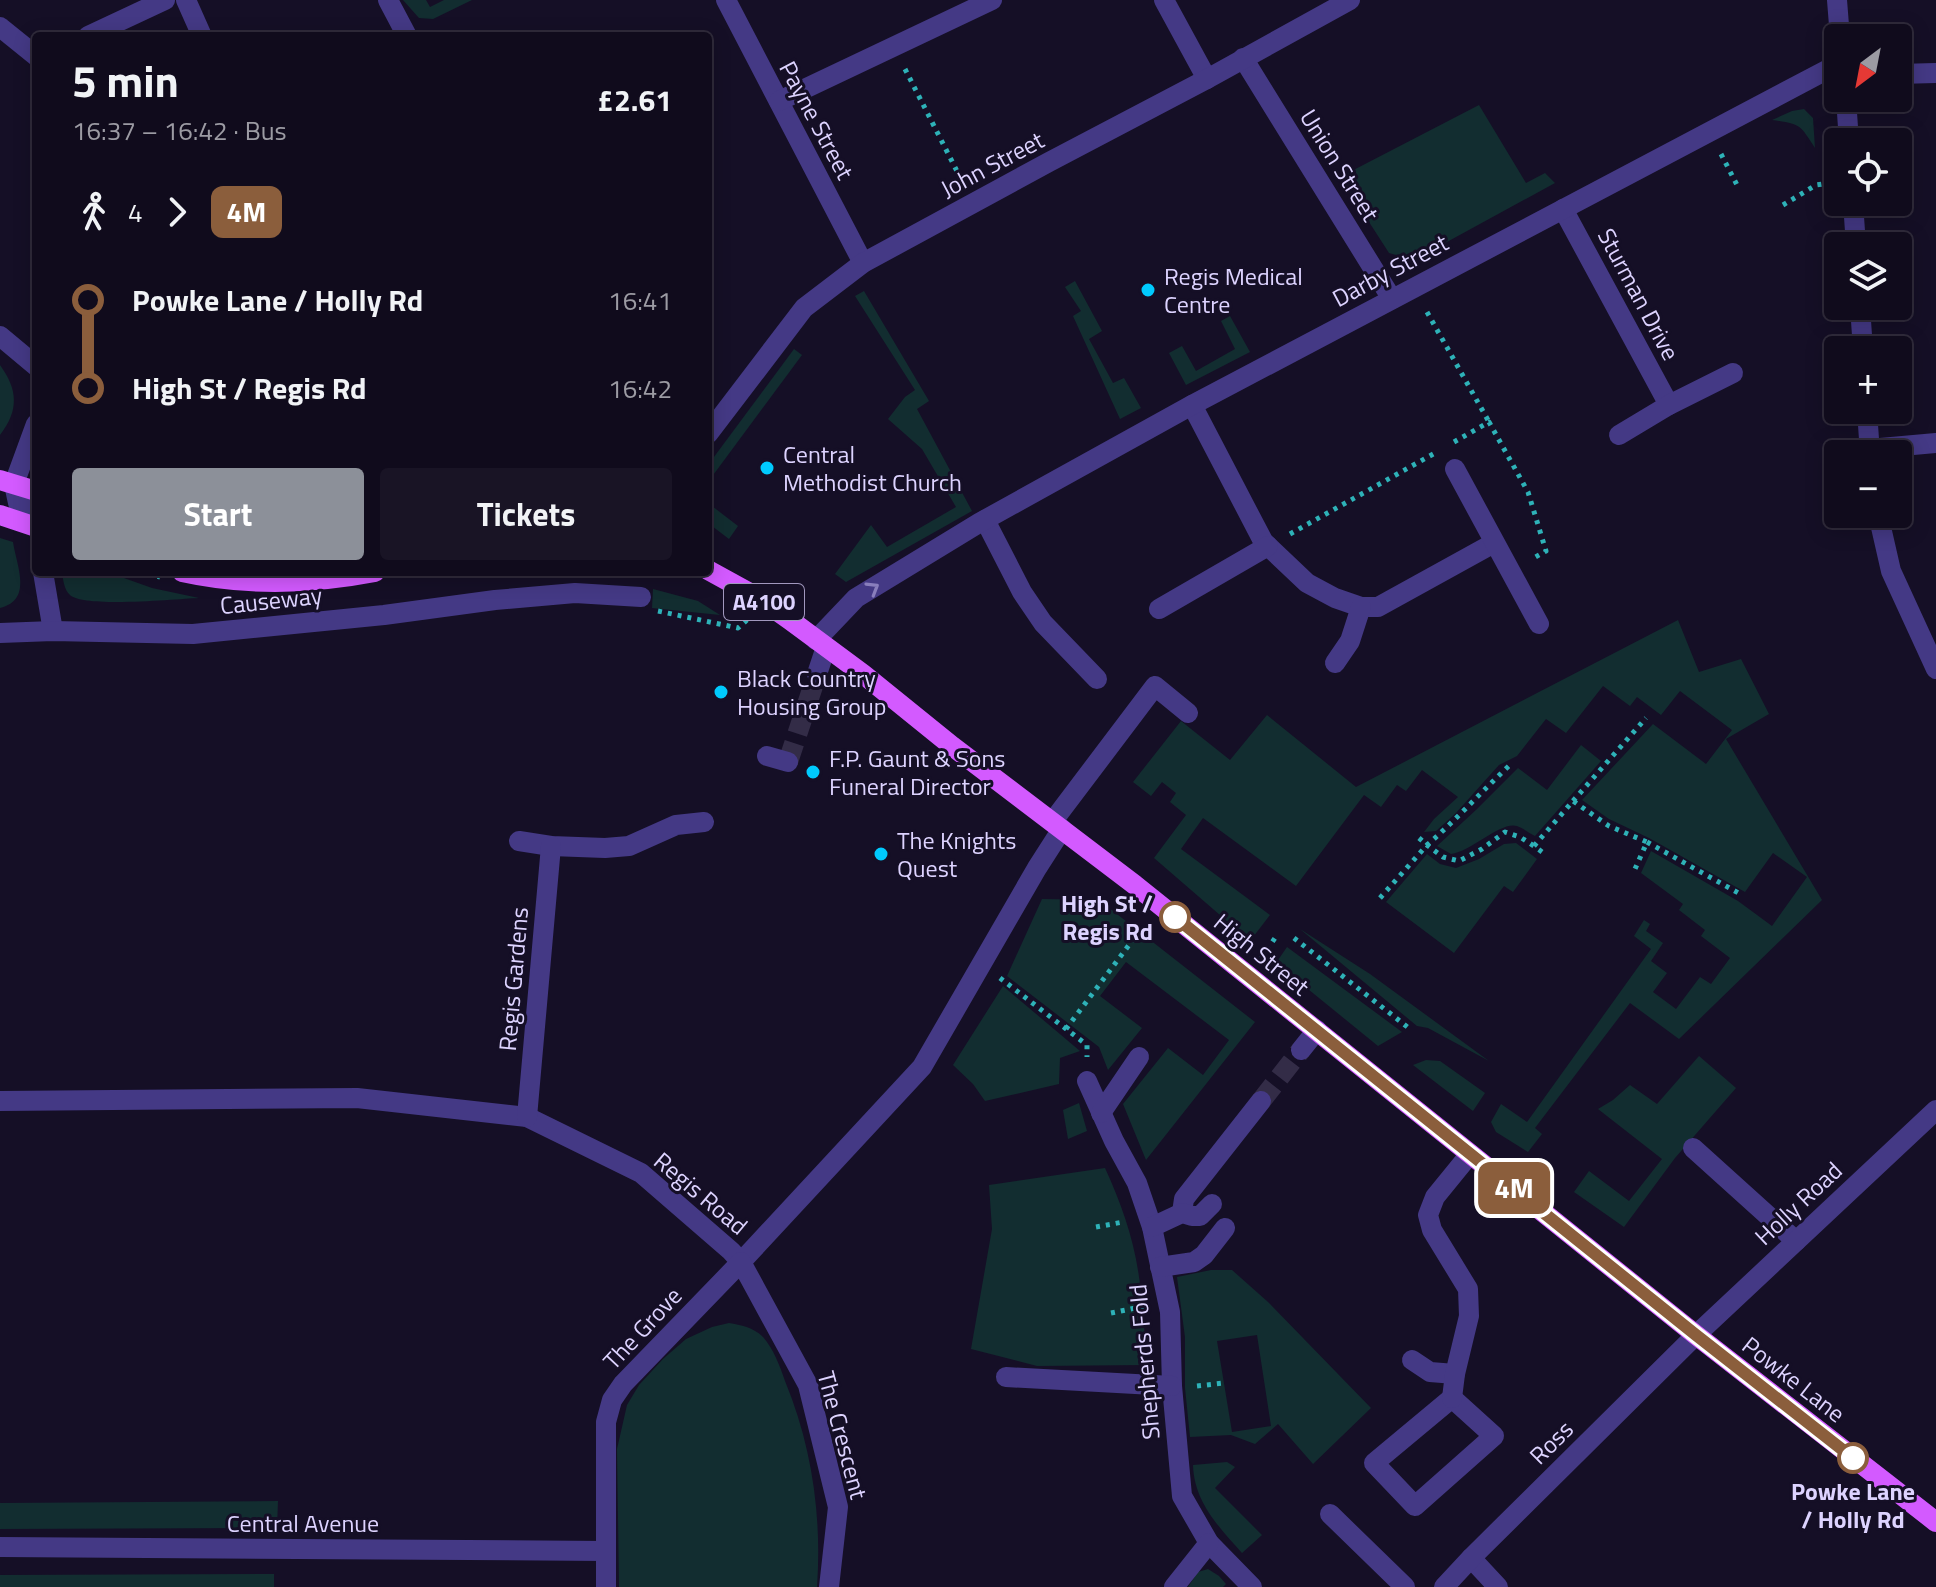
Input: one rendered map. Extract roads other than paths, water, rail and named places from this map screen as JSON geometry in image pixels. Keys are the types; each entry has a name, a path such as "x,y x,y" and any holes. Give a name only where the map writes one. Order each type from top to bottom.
{"main road":[{"path":"7,482 32,490"},
{"path":"0,515 32,526"},
{"name":"High Street","path":"712,572 766,603 821,643 1058,825 1696,1335"},
{"path":"199,576 296,582 353,576"},
{"name":"Powke Lane","path":"1696,1335 1936,1522"}],"street":[{"path":"95,32 143,5 165,0"},
{"path":"186,0 200,32"},
{"path":"388,0 405,32"},
{"name":"Payne Street","path":"726,0 863,263"},
{"path":"779,101 992,0"},
{"path":"1164,0 1207,79"},
{"name":"John Street","path":"712,429 804,308 863,263 1350,0"},
{"path":"1837,0 1839,24"},
{"path":"0,27 32,53"},
{"name":"Union Street","path":"1243,58 1392,299"},
{"name":"Darby Street","path":"821,643 856,598 982,522 1192,405 1824,71"},
{"path":"1912,74 1936,73"},
{"name":"Sturman Drive","path":"1563,209 1669,405"},
{"path":"0,336 32,363"},
{"path":"1619,435 1669,405 1733,373"},
{"path":"1192,405 1263,541 1307,583 1335,598 1361,607 1378,607 1494,543"},
{"path":"32,432 7,482 18,503 32,509"},
{"path":"1912,446 1936,443"},
{"path":"1455,469 1539,624"},
{"path":"982,522 1043,623 1097,679"},
{"path":"1881,528 1891,571 1936,669"},
{"path":"1159,609 1268,546"},
{"path":"44,576 53,631"},
{"name":"Causeway","path":"0,633 193,634 575,593 641,597"},
{"path":"1335,663 1350,641 1361,607"},
{"path":"817,674 821,643"},
{"name":"Regis Road","path":"0,1101 357,1098 527,1117 641,1173 741,1262 922,1067 1037,868 1058,825 1155,686 1188,713"},
{"path":"767,756 788,762"},
{"path":"519,841 551,846 629,846 676,825 704,822"},
{"name":"Regis Gardens","path":"527,1117 551,846"},
{"path":"1301,1050 1317,1030"},
{"path":"1101,1113 1139,1057"},
{"name":"Shepherds Fold","path":"1087,1081 1137,1183 1152,1227 1170,1312 1172,1386 1182,1496 1209,1543 1252,1587"},
{"path":"1182,1213 1184,1199 1261,1101"},
{"name":"Holly Road","path":"1696,1335 1936,1110"},
{"path":"1693,1148 1796,1241"},
{"path":"1452,1398 1494,1436 1415,1506 1374,1463 1452,1398 1469,1316 1468,1289 1432,1230 1428,1215 1435,1197 1470,1154"},
{"path":"1152,1227 1182,1213 1200,1216 1212,1204"},
{"path":"1160,1267 1194,1262 1204,1255 1225,1228"},
{"name":"The Grove","path":"606,1587 606,1422 612,1400 623,1384 741,1262"},
{"name":"The Crescent","path":"741,1262 808,1385 838,1507 829,1587"},
{"name":"Ross","path":"1444,1587 1696,1335"},
{"path":"1412,1360 1430,1372 1455,1374"},
{"path":"1006,1377 1172,1386"},
{"path":"1330,1514 1405,1587"},
{"path":"1174,1587 1209,1543"},
{"name":"Central Avenue","path":"0,1547 606,1551"},
{"path":"1471,1558 1498,1587"}],"tunnel":[{"path":"788,762 817,674"},
{"path":"1261,1101 1301,1050"}],"place":[{"name":"Regis Medical Centre","path":"1148,290"},
{"name":"Central Methodist Church","path":"767,468"},
{"name":"Black Country Housing Group","path":"721,692"},
{"name":"F.P. Gaunt & Sons Funeral Director","path":"813,772"},
{"name":"The Knights Quest","path":"881,854"},
{"name":"High St / Regis Rd","path":"1175,917"},
{"name":"Powke Lane / Holly Rd","path":"1853,1458"}]}
